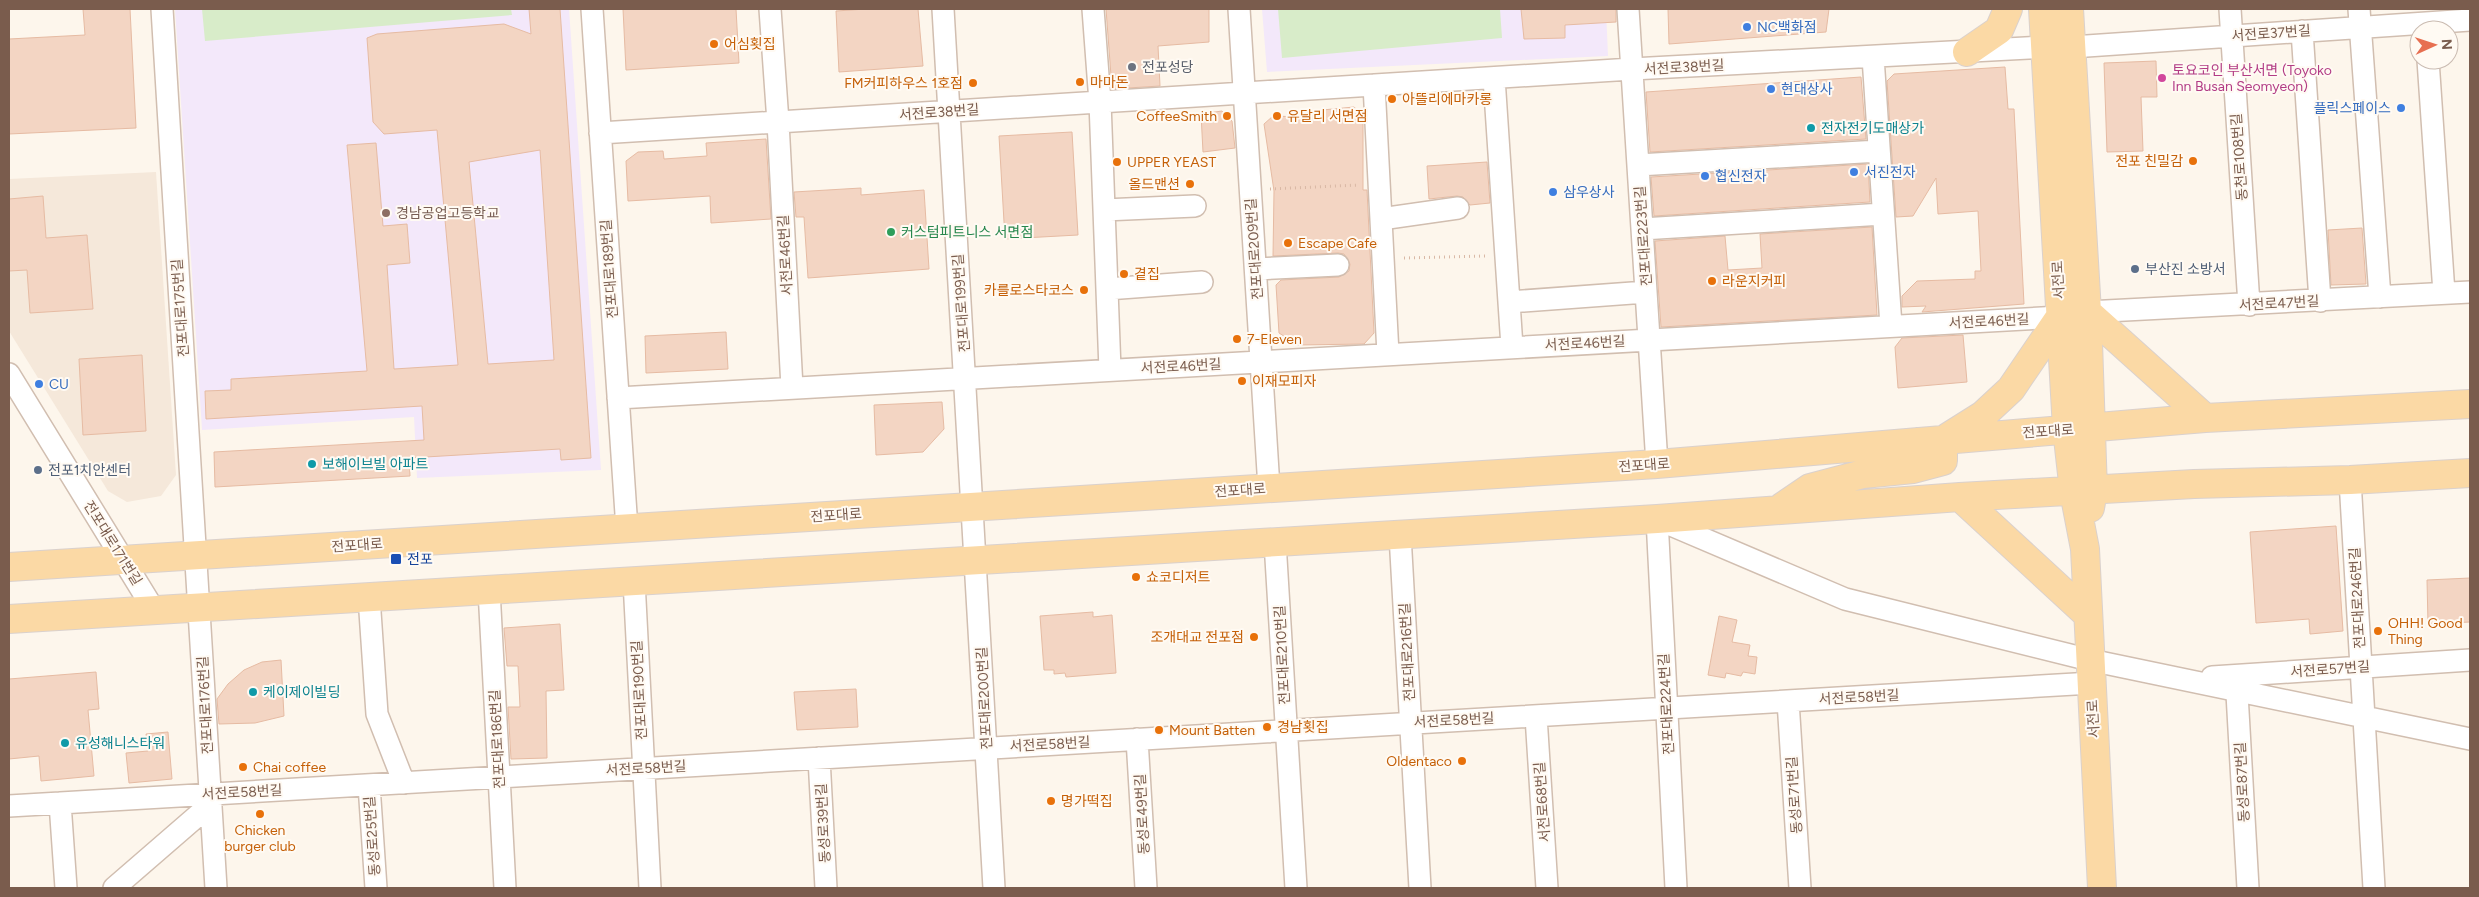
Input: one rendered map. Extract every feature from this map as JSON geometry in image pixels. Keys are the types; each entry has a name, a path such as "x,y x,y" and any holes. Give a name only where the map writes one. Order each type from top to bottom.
{"main road":[{"path":"1967,52 1999,30 2008,9"},
{"name":"서전로","path":"2043,9 2059,47 2087,312 2079,428"},
{"name":"서전로","path":"2069,9 2059,47 2060,317 2079,428 2102,888"},
{"path":"2087,312 2206,418"},
{"path":"1944,440 1983,415 2011,390 2060,317"},
{"name":"전포대로","path":"9,567 1658,464 2206,418 2470,404"},
{"path":"1779,509 1810,488 1863,474 1913,469 1943,461 1943,450 1916,442"},
{"path":"9,619 1657,519 1960,497 2194,484 2350,480 2470,473"},
{"path":"1960,497 2088,615"}],"street":[{"name":"전포대로175번길","path":"162,9 200,607"},
{"name":"전포대로189번길","path":"592,9 627,529"},
{"path":"770,9 778,122"},
{"name":"전포대로199번길","path":"943,9 973,507"},
{"path":"1093,9 1100,102 1110,370"},
{"name":"전포대로209번길","path":"1239,9 1269,488"},
{"name":"전포대로223번길","path":"1628,9 1658,464"},
{"name":"동천로108번길","path":"2230,9 2249,305"},
{"path":"2360,18 2380,297"},
{"name":"서전로37번길","path":"2059,47 2302,31 2360,18 2409,24"},
{"path":"2302,31 2320,301"},
{"name":"서전로38번길","path":"600,133 1494,78 2059,47"},
{"path":"1873,57 1891,326"},
{"path":"2429,70 2444,293"},
{"path":"1494,78 1512,347"},
{"path":"1374,86 1388,354"},
{"name":"서전로46번길","path":"778,122 792,388"},
{"path":"1638,165 1880,151"},
{"path":"1104,210 1195,206"},
{"path":"1381,219 1458,208"},
{"path":"1642,229 1884,214"},
{"path":"1256,269 1338,265"},
{"path":"1107,289 1202,282"},
{"path":"1509,302 1646,292"},
{"name":"서전로47번길","path":"2087,312 2470,292"},
{"name":"서전로46번길","path":"618,398 2060,317"},
{"name":"전포대로171번길","path":"9,374 154,610"},
{"name":"전포대로246번길","path":"2350,480 2374,888"},
{"name":"전포대로200번길","path":"973,507 994,888"},
{"path":"1657,519 1845,599 2091,671"},
{"name":"전포대로224번길","path":"1657,519 1676,888"},
{"name":"전포대로216번길","path":"1400,535 1420,888"},
{"name":"전포대로210번길","path":"1275,542 1296,888"},
{"name":"전포대로190번길","path":"634,581 650,888"},
{"name":"전포대로186번길","path":"489,590 505,888"},
{"path":"369,597 377,714 404,783"},
{"name":"전포대로176번길","path":"200,607 216,888"},
{"name":"서전로57번길","path":"2091,671 2237,683 2361,667 2470,660"},
{"name":"서전로58번길","path":"9,806 211,799 369,785 1788,701 2091,671"},
{"path":"2237,683 2364,716 2470,738"},
{"name":"동성로87번길","path":"2237,683 2248,888"},
{"name":"동성로71번길","path":"1788,701 1800,888"},
{"name":"서전로68번길","path":"1536,716 1547,888"},
{"name":"동성로49번길","path":"1137,739 1146,888"},
{"name":"동성로39번길","path":"819,758 826,888"},
{"name":"동성로25번길","path":"369,785 376,888"},
{"path":"122,883 211,799"},
{"path":"60,803 66,888"}],"path":[{"path":"1251,190 1379,184"},
{"path":"1383,259 1506,255"}],"shaded area":[{"name":"경남공업고등학교","path":"175,9 569,9 601,470 417,478 414,417 202,430"},
{"path":"1262,9 1606,9 1608,56 1267,72"},
{"path":"156,172 176,475 161,496 127,502 108,491 9,331 9,179"}],"green space":[{"path":"202,9 511,9 512,15 205,41"},
{"path":"1278,9 1500,9 1502,38 1282,58"}],"building":[{"path":"83,9 130,9 136,128 9,134 9,39 85,35"},
{"path":"529,9 560,9 591,458 561,460 560,449 409,458 410,476 215,487 214,452 424,440 422,406 206,419 205,391 231,390 231,379 367,371 347,145 376,143 383,226 407,224 410,263 387,265 394,369 458,365 437,130 384,134 373,122 367,38 377,34 504,24 531,34","holes":["540,150 554,360 488,364 469,162"]},
{"path":"623,9 736,9 739,63 626,70"},
{"path":"918,9 923,66 839,72 836,11"},
{"name":"전포성당","path":"1106,9 1209,9 1209,42 1158,46 1160,86 1112,89"},
{"path":"1521,9 1616,9 1616,22 1565,25 1565,38 1524,39"},
{"name":"NC백화점","path":"1668,9 1829,9 1826,32 1669,44"},
{"path":"2156,61 2157,97 2141,97 2143,151 2107,152 2104,63"},
{"path":"2005,67 2008,109 2014,109 2024,304 1922,312 1926,306 1902,307 1902,296 1917,281 1975,279 1975,271 1981,271 1978,211 1938,214 1936,178 1913,216 1896,217 1887,81 1894,74"},
{"path":"1861,77 1866,139 1650,152 1646,92"},
{"path":"1354,107 1363,115 1363,190 1367,190 1374,333 1364,344 1298,345 1279,333 1276,285 1281,280 1339,277 1349,271 1350,264 1344,254 1338,253 1273,256 1274,191 1264,124 1273,116 1301,117 1301,112"},
{"path":"1222,111 1232,121 1235,148 1203,152 1201,114"},
{"path":"1072,132 1078,235 1005,239 999,136"},
{"path":"766,139 771,219 711,223 710,196 628,201 626,161 638,152 663,151 664,159 707,156 706,143"},
{"path":"1487,162 1490,203 1470,205 1463,197 1457,196 1429,199 1427,166"},
{"path":"1868,164 1870,202 1654,216 1651,177"},
{"path":"861,188 861,195 924,190 929,269 808,278 804,217 796,217 794,192"},
{"path":"43,196 46,238 87,235 93,309 30,313 27,270 9,271 9,199"},
{"path":"1872,227 1877,315 1661,327 1655,241 1725,236 1728,270 1762,268 1760,234"},
{"path":"2362,228 2366,284 2331,285 2328,230"},
{"path":"726,332 728,369 646,373 645,336"},
{"path":"1963,335 1967,382 1898,388 1895,347 1902,338"},
{"path":"142,355 146,431 83,435 79,359"},
{"path":"942,402 944,429 923,452 876,455 874,405"},
{"path":"2336,526 2343,631 2310,634 2309,619 2256,623 2250,532"},
{"path":"2470,578 2470,622 2428,624 2427,580"},
{"path":"1093,612 1093,617 1112,615 1116,673 1066,677 1065,673 1054,674 1054,670 1044,670 1040,616"},
{"path":"1719,616 1737,620 1732,642 1750,645 1748,656 1757,657 1755,674 1743,672 1741,676 1726,673 1725,678 1708,675"},
{"path":"560,624 564,690 546,691 547,758 511,759 508,707 520,707 518,666 507,666 504,628"},
{"name":"케이제이빌딩","path":"281,660 284,716 255,723 219,724 217,699 228,684 244,670 262,662"},
{"name":"유성해니스타워","path":"96,672 99,709 88,710 94,776 41,781 39,756 9,759 9,679"},
{"path":"856,689 858,727 797,730 794,692"},
{"path":"168,732 172,779 129,783 126,753 148,751 146,734"}],"place":[{"name":"NC백화점","path":"1747,27"},
{"name":"어심횟집","path":"714,44"},
{"name":"전포성당","path":"1132,67"},
{"name":"토요코인 부산서면 (Toyoko Inn Busan Seomyeon)","path":"2162,78"},
{"name":"마마돈","path":"1080,82"},
{"name":"FM커피하우스 1호점","path":"973,83"},
{"name":"현대상사","path":"1771,89"},
{"name":"아뜰리에마카롱","path":"1392,99"},
{"name":"플릭스페이스","path":"2401,108"},
{"name":"CoffeeSmith","path":"1227,116"},
{"name":"유달리 서면점","path":"1277,116"},
{"name":"전자전기도매상가","path":"1811,128"},
{"name":"전포 친밀감","path":"2193,161"},
{"name":"UPPER YEAST","path":"1117,162"},
{"name":"서진전자","path":"1854,172"},
{"name":"협신전자","path":"1705,176"},
{"name":"올드맨션","path":"1190,184"},
{"name":"삼우상사","path":"1553,192"},
{"name":"경남공업고등학교","path":"386,213"},
{"name":"커스텀피트니스 서면점","path":"891,232"},
{"name":"Escape Cafe","path":"1288,243"},
{"name":"부산진 소방서","path":"2135,269"},
{"name":"곁집","path":"1124,274"},
{"name":"라운지커피","path":"1712,281"},
{"name":"카를로스타코스","path":"1084,290"},
{"name":"7-Eleven","path":"1237,339"},
{"name":"이재모피자","path":"1242,381"},
{"name":"CU","path":"39,384"},
{"name":"보해이브빌 아파트","path":"312,464"},
{"name":"전포1치안센터","path":"38,470"},
{"name":"전포","path":"396,559"},
{"name":"쇼코디저트","path":"1136,577"},
{"name":"OHH! Good Thing","path":"2378,631"},
{"name":"조개대교 전포점","path":"1254,637"},
{"name":"케이제이빌딩","path":"253,692"},
{"name":"경남횟집","path":"1267,727"},
{"name":"Mount Batten","path":"1159,730"},
{"name":"유성해니스타워","path":"65,743"},
{"name":"Oldentaco","path":"1462,761"},
{"name":"Chai coffee","path":"243,767"},
{"name":"명가떡집","path":"1051,801"},
{"name":"Chicken burger club","path":"260,814"}]}
